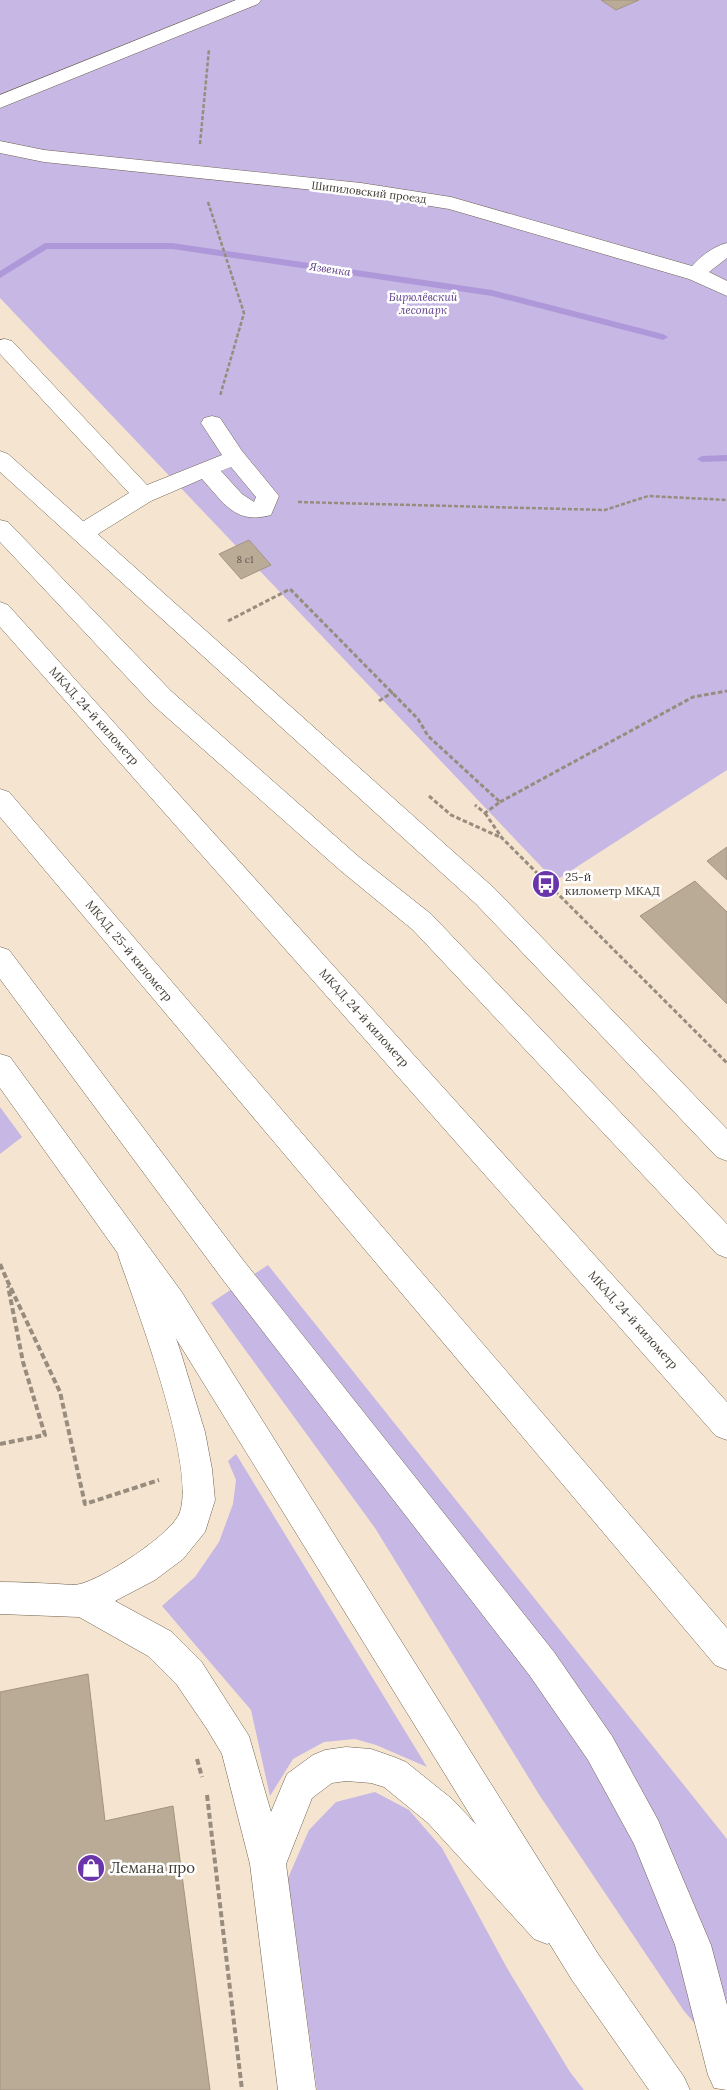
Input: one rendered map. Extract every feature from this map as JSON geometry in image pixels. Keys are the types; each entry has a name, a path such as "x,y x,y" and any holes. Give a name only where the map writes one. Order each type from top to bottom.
{"main road":[{"path":"0,102 213,14 252,0"},
{"name":"Шипиловский проезд","path":"0,147 44,156 361,189 451,203 696,274 727,288"},
{"path":"696,274 706,263 727,250"},
{"path":"5,346 143,495"},
{"path":"206,469 234,500 251,511 263,509 268,496 234,456 212,423"},
{"path":"82,533 143,495 234,456"},
{"path":"0,459 485,896 727,1148"},
{"path":"0,528 162,698 350,864 422,922 727,1244"},
{"name":"МКАД, 24-й километр","path":"0,611 727,1425"},
{"name":"МКАД, 25-й километр","path":"0,799 727,1653"},
{"path":"0,958 233,1270 542,1664 600,1748 646,1832 693,1945 727,2075"},
{"path":"0,1066 170,1301 585,1967 671,2090"},
{"path":"82,1601 158,1560 178,1544 196,1519 200,1501 197,1468 186,1417 129,1244"},
{"path":"0,1598 82,1601 160,1644 189,1673 219,1717 237,1748 268,1864 297,2090"},
{"path":"268,1864 299,1786 325,1767 346,1764 371,1766 394,1774 440,1811 585,1967"}],"path":[{"path":"212,423 244,313 200,173 199,154 213,14"},
{"path":"268,496 294,502 604,510 648,496 727,500"},
{"path":"221,616 228,622 290,589 418,719 428,736 500,802"},
{"path":"485,813 500,802 693,697 727,691"},
{"path":"379,701 392,692"},
{"path":"428,796 451,815 502,838"},
{"path":"475,805 485,813 502,838 727,1063"},
{"path":"0,1264 60,1392 85,1504 197,1468"},
{"path":"0,1444 45,1435 23,1362 7,1280"},
{"path":"196,1757 207,1794 242,2090"}],"green space":[{"name":"Бирюлёвский лесопарк","path":"0,0 727,0 727,770 555,881 0,298"},
{"path":"0,1107 22,1137 0,1154"},
{"path":"268,1265 727,1839 727,2061 684,2011 540,1796 375,1528 211,1303"},
{"path":"236,1454 427,1767 376,1745 355,1739 324,1742 293,1759 270,1796 251,1710 162,1606 195,1577 219,1542 233,1504 236,1480 228,1461"},
{"path":"375,1792 409,1810 442,1848 507,1968 570,2072 584,2090 317,2090 288,1878 309,1830 336,1802"}],"building":[{"path":"601,0 639,0 616,10"},
{"path":"249,540 271,565 241,579 219,554"},
{"path":"727,847 727,880 707,861"},
{"path":"695,881 727,912 727,1004 640,916"},
{"name":"Лемана про","path":"88,1674 105,1821 173,1806 210,2090 0,2090 0,1692"}],"waterway":[{"name":"Язвенка","path":"0,275 45,246 172,246 492,293 663,337"},
{"path":"702,459 727,458"}],"place":[{"name":"25-й километр МКАД","path":"546,884"},
{"name":"Лемана про","path":"91,1868"}]}
